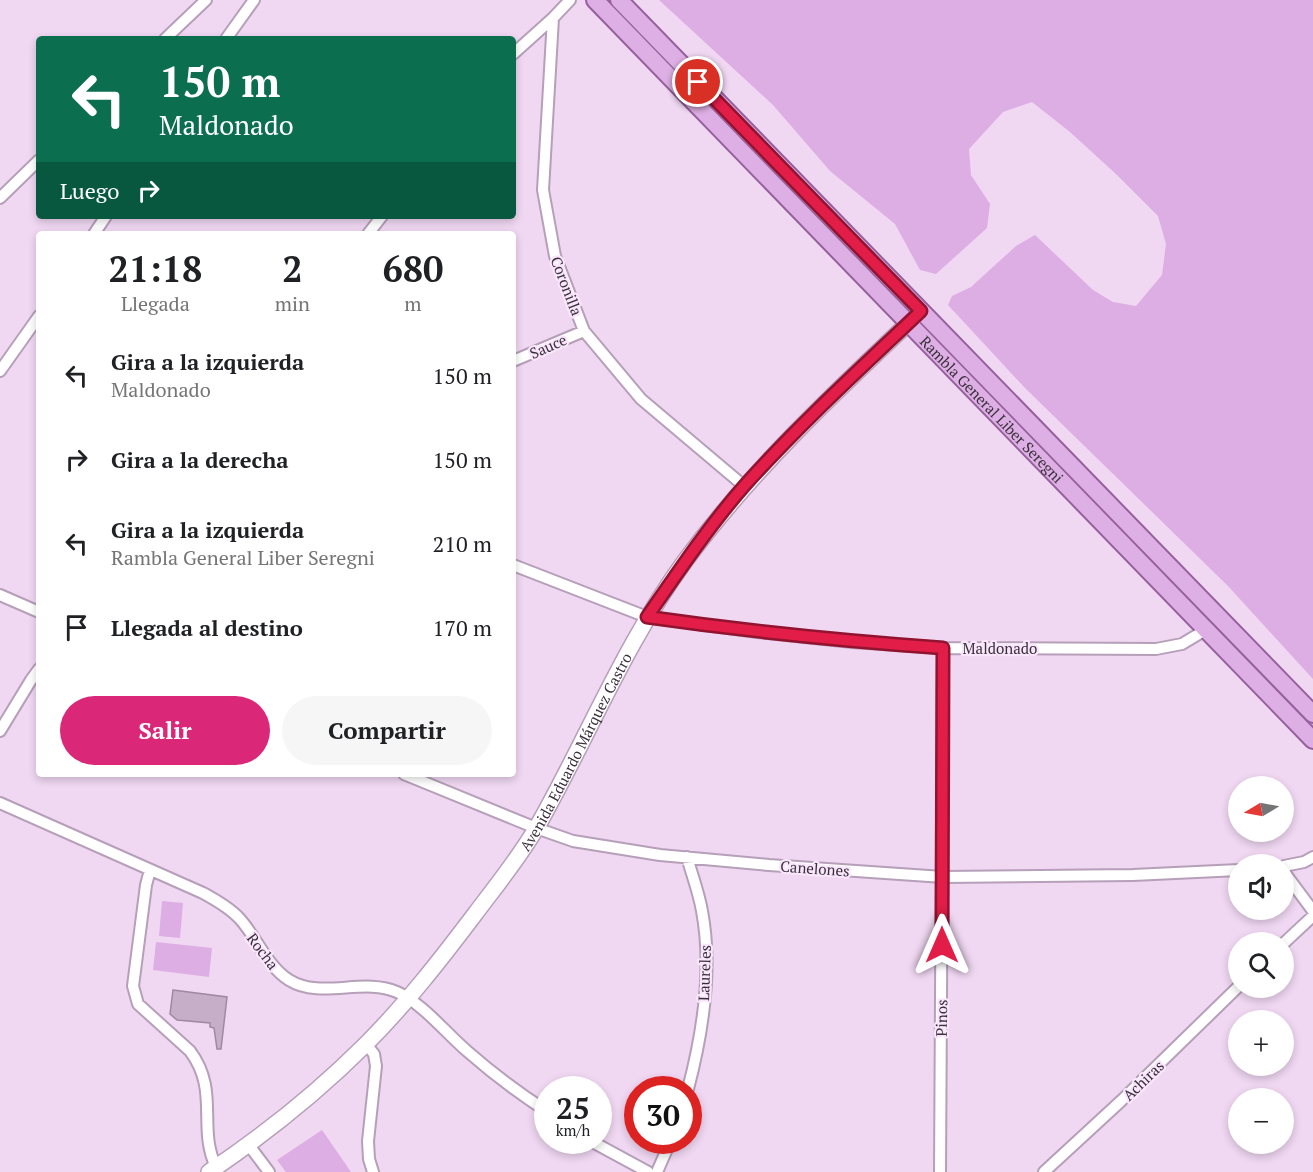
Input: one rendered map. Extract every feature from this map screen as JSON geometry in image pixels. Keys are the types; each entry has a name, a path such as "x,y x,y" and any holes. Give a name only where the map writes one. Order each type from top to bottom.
{"main road":[{"name":"Rambla General Liber Seregni","path":"595,0 1313,740"},
{"name":"Rambla General Liber Seregni","path":"619,0 1313,714"}],"street":[{"path":"168,36 206,0"},
{"path":"228,36 254,0"},
{"path":"516,51 554,18 570,0"},
{"name":"Coronilla","path":"554,18 543,190 555,256 584,331 641,399 744,486"},
{"path":"0,198 36,163"},
{"path":"370,231 380,219"},
{"name":"Avenida Eduardo Márquez Castro","path":"212,1169 248,1144 307,1097 366,1044 431,972 512,866 536,828 647,617 685,561 744,486 815,411 921,311"},
{"path":"0,370 36,320"},
{"name":"Sauce","path":"516,361 584,331"},
{"name":"Maldonado","path":"516,566 647,617 852,642 943,648 1156,649 1182,644 1207,629"},
{"path":"0,595 36,611"},
{"name":"Pinos","path":"940,1172 943,648"},
{"path":"0,731 36,673"},
{"name":"Canelones","path":"411,777 573,841 687,857 943,877 1133,875 1228,871"},
{"name":"Rocha","path":"0,803 221,903 240,919 280,973 291,981 315,988 385,988 408,997 468,1052 534,1102"},
{"name":"Laureles","path":"687,857 702,910 707,949 706,988 691,1076"},
{"path":"1294,864 1313,857"},
{"path":"150,870 136,952 133,986 135,997 138,1004 198,1061 207,1086 207,1139 212,1169"},
{"path":"1294,886 1313,914 1294,933"},
{"name":"Achiras","path":"1044,1172 1228,997"},
{"path":"366,1044 374,1054 376,1066 368,1141 369,1159 373,1172"},
{"path":"248,1144 269,1172"},
{"path":"612,1152 648,1172"},
{"path":"657,1172 664,1154"}],"shaded area":[{"path":"602,0 610,0 901,299 901,304"},
{"path":"659,0 1313,0 1313,679 1228,586 1025,388 948,305 952,296 971,287 1016,246 1035,235 1093,290 1113,302 1136,306 1162,275 1166,244 1158,216 1070,132 1032,102 1003,112 969,149 971,175 990,204 987,228 936,274 920,270 895,224 830,171 773,105"},
{"path":"995,404 1016,417 1313,723 1313,731"},
{"path":"162,901 183,903 180,938 159,936"},
{"path":"156,942 212,948 209,977 153,970"},
{"path":"322,1130 351,1172 286,1172 277,1160"}],"building":[{"path":"173,990 227,997 221,1049 217,1049 214,1028 210,1027 210,1023 177,1020 170,1014"}],"route":[{"path":"698,82 921,311 815,411 744,486 685,561 647,617 852,642 943,648 942,945"}]}
